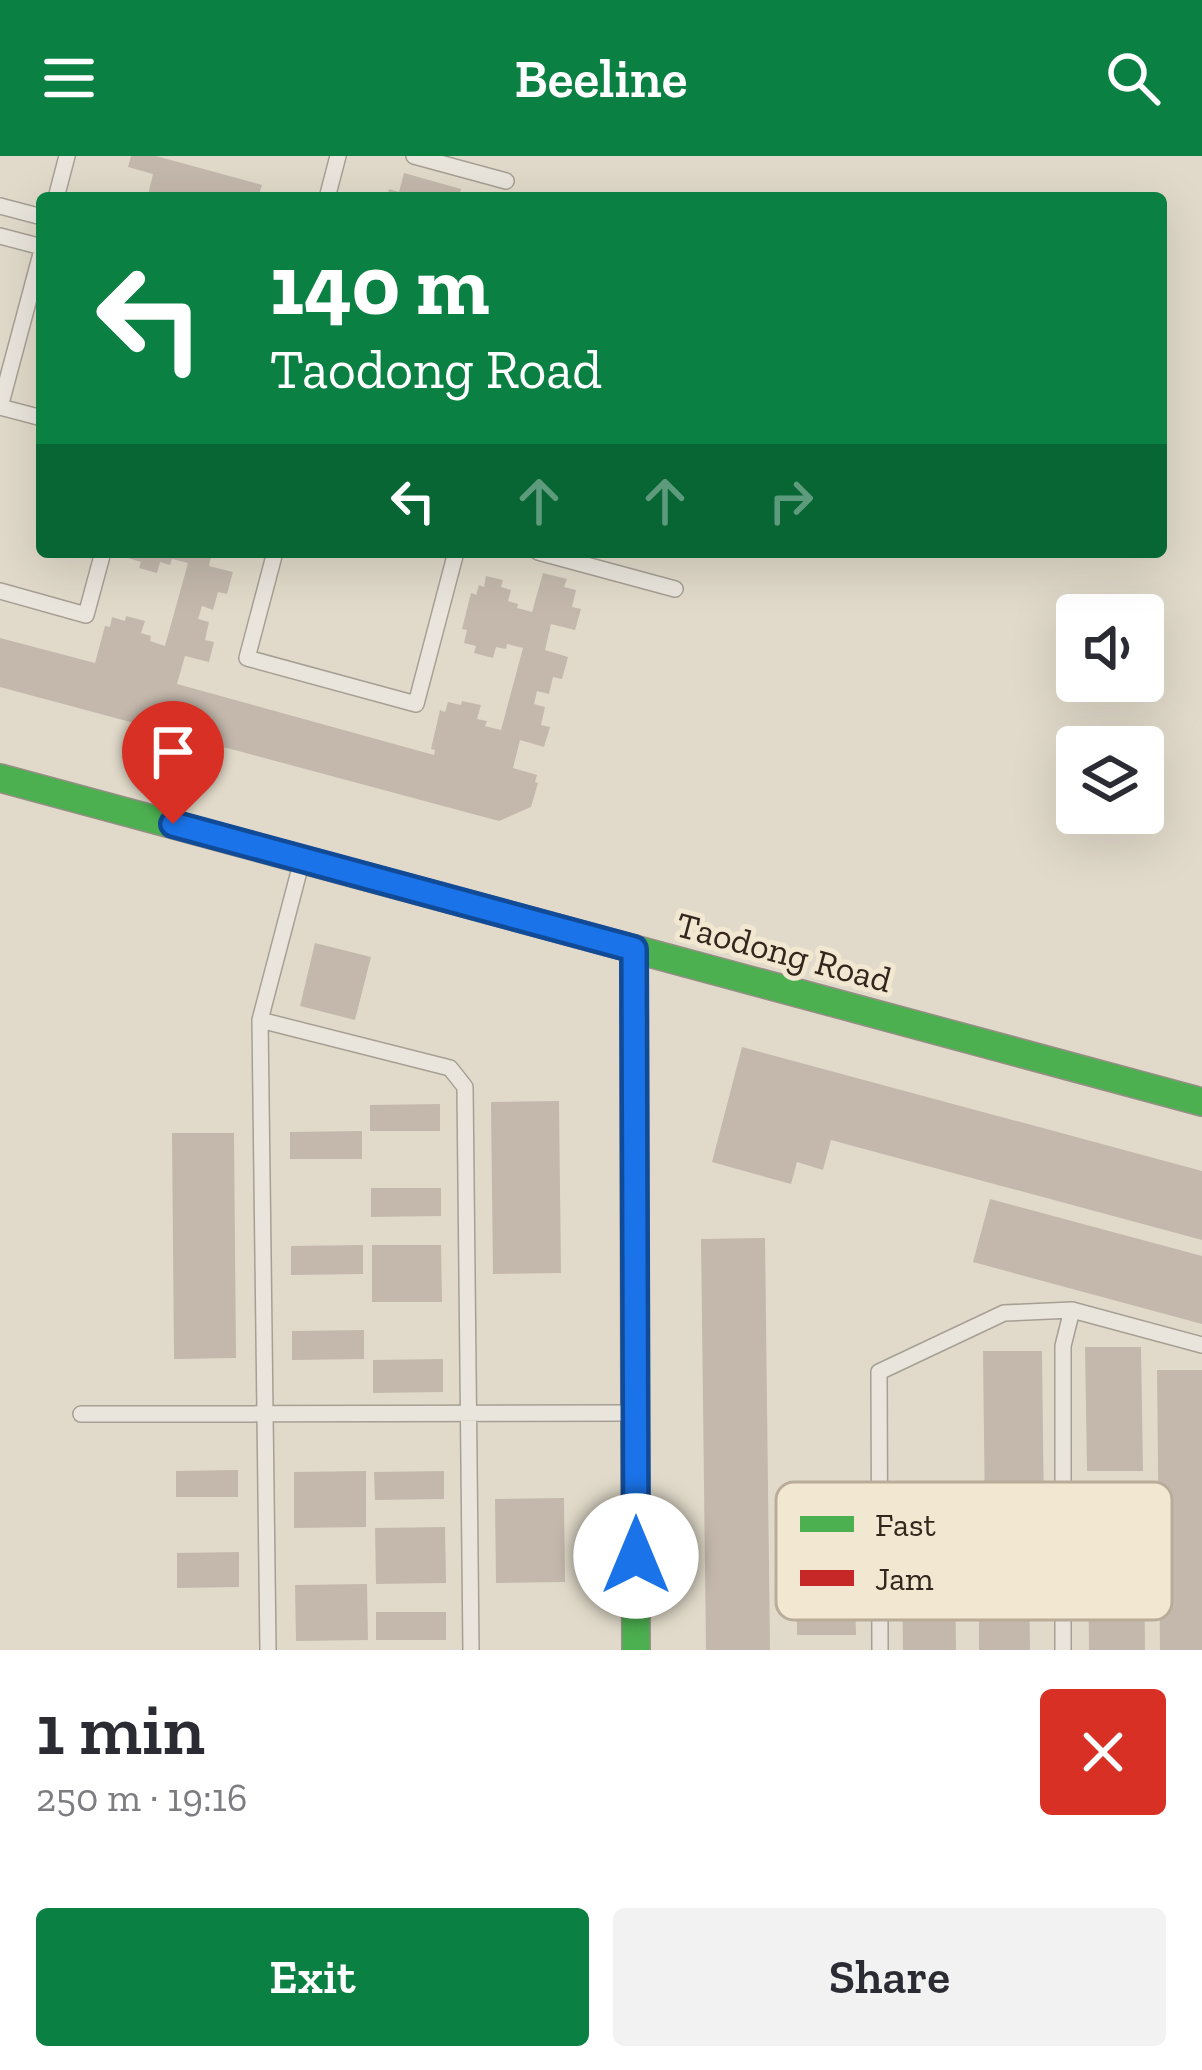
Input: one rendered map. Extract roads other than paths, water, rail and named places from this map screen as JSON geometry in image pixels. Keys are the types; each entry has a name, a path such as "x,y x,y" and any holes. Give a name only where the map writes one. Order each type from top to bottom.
{"street":[{"name":"Taodong Road","path":"0,778 1202,1102"},
{"path":"634,949 636,1650"}],"lane":[{"path":"58,192 67,156"},
{"path":"329,192 338,156"},
{"path":"414,156 506,181"},
{"path":"0,206 36,215"},
{"path":"0,236 36,246"},
{"path":"36,271 0,407 36,416"},
{"path":"0,591 86,614 101,558"},
{"path":"273,558 247,658 416,704 454,558"},
{"path":"560,558 675,589"},
{"path":"268,1650 260,1020 302,859"},
{"path":"260,1020 451,1068 465,1087 471,1650"},
{"path":"879,1482 879,1372 1004,1313 1072,1310 1202,1345"},
{"path":"1063,1482 1063,1346 1072,1310"},
{"path":"81,1414 636,1413"},
{"path":"880,1620 880,1650"},
{"path":"1064,1620 1064,1650"}]}
